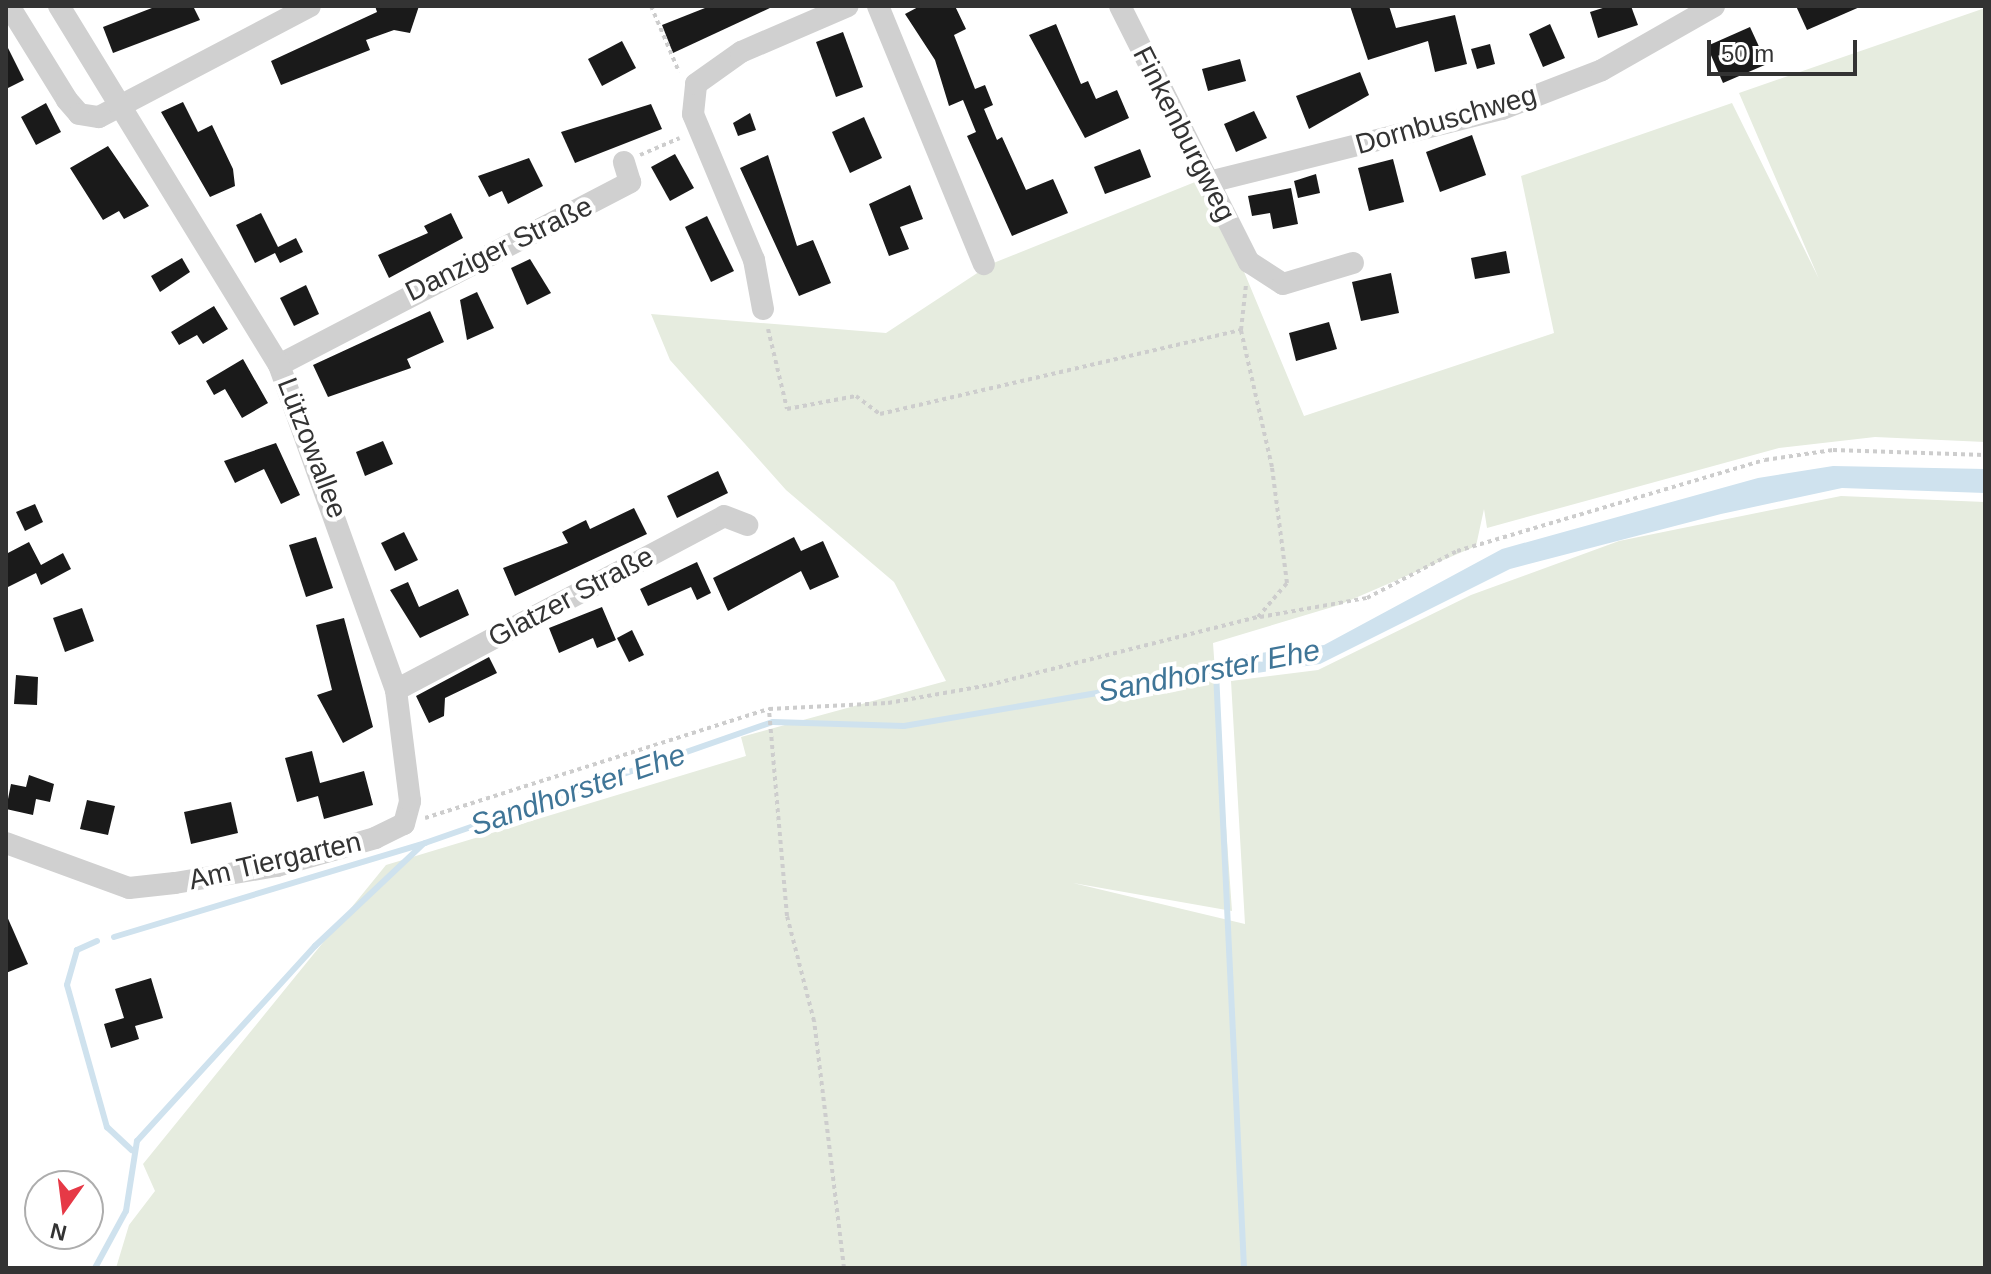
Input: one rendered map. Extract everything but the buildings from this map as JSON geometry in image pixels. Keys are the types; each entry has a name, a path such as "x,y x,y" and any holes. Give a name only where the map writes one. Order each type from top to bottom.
{"street":[{"path":"9,6 79,114 99,117 310,6"},
{"name":"Lützowallee","path":"59,6 123,105 279,365 396,690 410,801 404,824"},
{"path":"763,309 754,260 698,129 692,99 696,84 741,52 848,6"},
{"path":"878,6 984,264"},
{"name":"Finkenburgweg","path":"1120,6 1249,262"},
{"name":"Dornbuschweg","path":"1209,182 1502,109 1602,70 1714,6"},
{"name":"Danziger Straße","path":"279,365 630,182 624,162"},
{"path":"1249,262 1283,284 1353,263"},
{"name":"Glatzer Straße","path":"396,690 724,516 747,525"},
{"name":"Am Tiergarten","path":"6,843 129,888 277,866 404,824"}],"path":[{"path":"651,6 692,99"},
{"path":"624,162 698,129"},
{"path":"1249,262 1241,330 1272,467 1287,583 1258,617"},
{"path":"763,309 787,409 856,396 880,414 1241,330"},
{"path":"404,824 769,710 888,703 989,685 1258,617 1367,598 1457,551 1765,460 1833,450 1985,455"},
{"path":"769,710 776,740 787,916 814,1021 844,1268"}],"shaded area":[{"path":"1985,8 1985,442 1875,437 1779,448 1487,528 1484,509 1476,546 1339,605 1213,643 1232,911 1073,883 1245,924 1231,681 1318,670 1471,595 1619,541 1841,496 1985,502 1985,1268 116,1268 129,1225 155,1191 143,1164 386,865 746,756 741,737 946,681 894,582 786,490 670,360 651,314 886,333 991,264 1205,178 1304,416 1554,333 1521,176 1732,103 1819,279 1739,93"}],"water":[{"path":"1833,466 1985,469 1985,493 1842,488 1721,514 1510,569 1320,664 1250,674 1244,655 1324,645 1502,549 1758,478"}],"waterway":[{"name":"Sandhorster Ehe","path":"114,937 425,843 773,722 904,726 1255,666"},
{"path":"1216,672 1244,1268"},
{"name":"Sandhorster Ehe","path":"95,1268 126,1211 137,1141 315,946 422,845"},
{"name":"Sandhorster Ehe","path":"97,941 77,950 67,985 107,1127 132,1150"}]}
